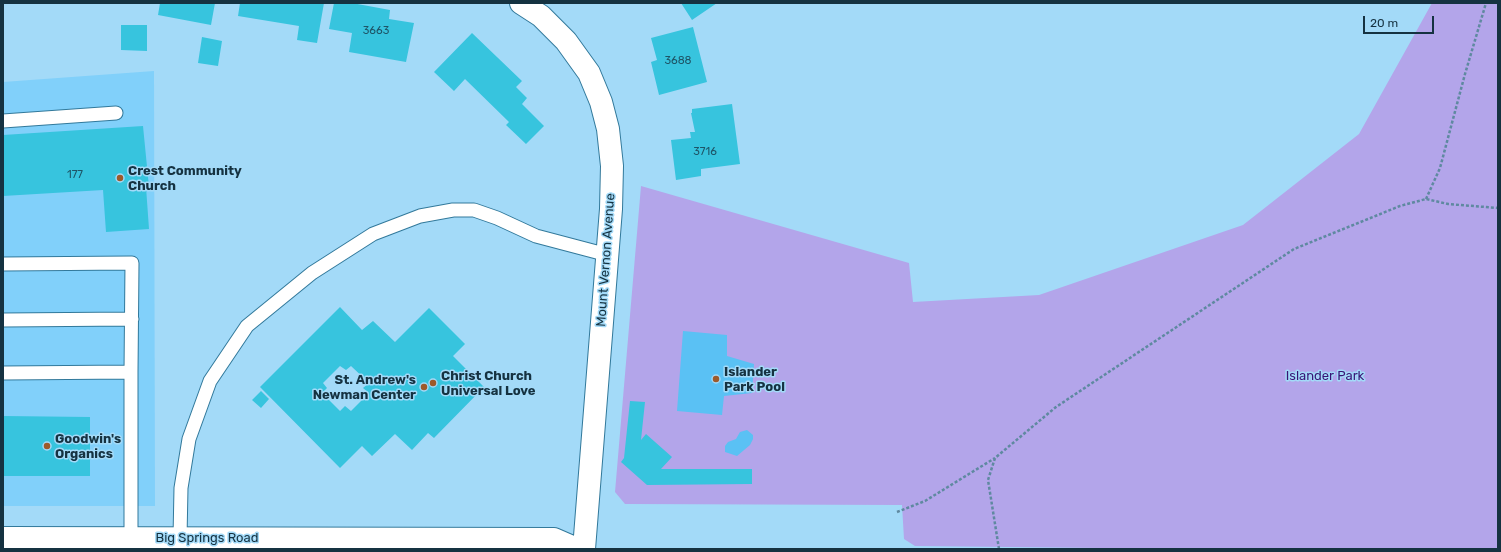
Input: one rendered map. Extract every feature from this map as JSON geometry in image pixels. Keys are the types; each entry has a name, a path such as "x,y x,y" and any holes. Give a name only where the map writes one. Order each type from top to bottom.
{"street":[{"name":"Mount Vernon Avenue","path":"521,3 540,16 566,42 588,73 601,102 608,129 612,166 608,255 584,549"},
{"name":"Big Springs Road","path":"3,538 554,539 577,549"}],"lane":[{"path":"3,121 116,113"},
{"path":"180,538 181,488 189,439 210,382 247,326 312,273 373,234 420,216 454,210 474,210 498,218 536,236 608,255"},
{"path":"3,264 132,263 131,538"},
{"path":"3,320 132,319"},
{"path":"3,373 132,372"}],"path":[{"path":"1426,199 1440,168 1486,3"},
{"path":"897,512 925,501 995,458 1056,408 1294,249 1400,206 1426,199 1448,204 1498,208"},
{"path":"995,458 988,480 999,549"}],"shaded area":[{"path":"154,71 155,506 3,506 3,82"},
{"name":"Islander Park Pool","path":"683,331 727,335 727,356 754,364 752,393 724,396 722,415 677,411"},
{"path":"747,430 753,435 750,445 737,456 725,452 725,446 728,442 736,439 740,432"}],"green space":[{"name":"Islander Park","path":"1432,3 1498,3 1498,549 1191,549 915,546 904,539 902,505 625,504 615,492 641,186 909,263 913,302 1039,295 1243,225 1359,134"}],"building":[{"path":"160,3 215,3 211,25 158,15"},
{"path":"240,3 324,3 317,43 297,40 299,26 238,16"},
{"path":"334,3 352,3 390,10 389,19 414,23 406,62 349,52 352,33 329,29"},
{"path":"681,3 717,3 692,20"},
{"path":"121,25 147,25 147,51 121,50"},
{"path":"693,27 707,82 659,95 651,62 657,60 651,38"},
{"path":"472,33 522,81 516,87 527,98 522,104 544,126 526,144 506,125 509,122 465,79 454,91 434,72"},
{"path":"202,37 222,41 218,66 198,63"},
{"path":"732,104 740,164 701,169 701,176 676,180 671,140 691,138 690,132 695,132 691,113 692,109"},
{"path":"143,126 149,187 146,187 149,229 106,232 103,190 3,196 3,135"},
{"name":"St. Andrew's Newman Center","path":"340,307 362,330 373,321 395,342 429,308 465,344 453,356 484,387 434,438 428,433 412,450 395,434 372,456 362,446 340,468 260,387","holes":["340,366 346,370 351,366 369,383 363,388 369,393 351,411 345,406 340,411 322,393 327,388 323,383"]},
{"path":"261,391 269,399 261,408 252,400"},
{"path":"630,401 645,402 641,440 646,434 672,457 661,469 752,469 752,484 647,485 621,462 624,458"},
{"name":"Goodwin's Organics","path":"3,416 90,417 90,476 3,476"}],"place":[{"name":"Crest Community Church","path":"120,178"},
{"name":"Islander Park Pool","path":"716,379"},
{"name":"Christ Church Universal Love","path":"433,383"},
{"name":"St. Andrew's Newman Center","path":"424,387"},
{"name":"Goodwin's Organics","path":"47,446"}]}
